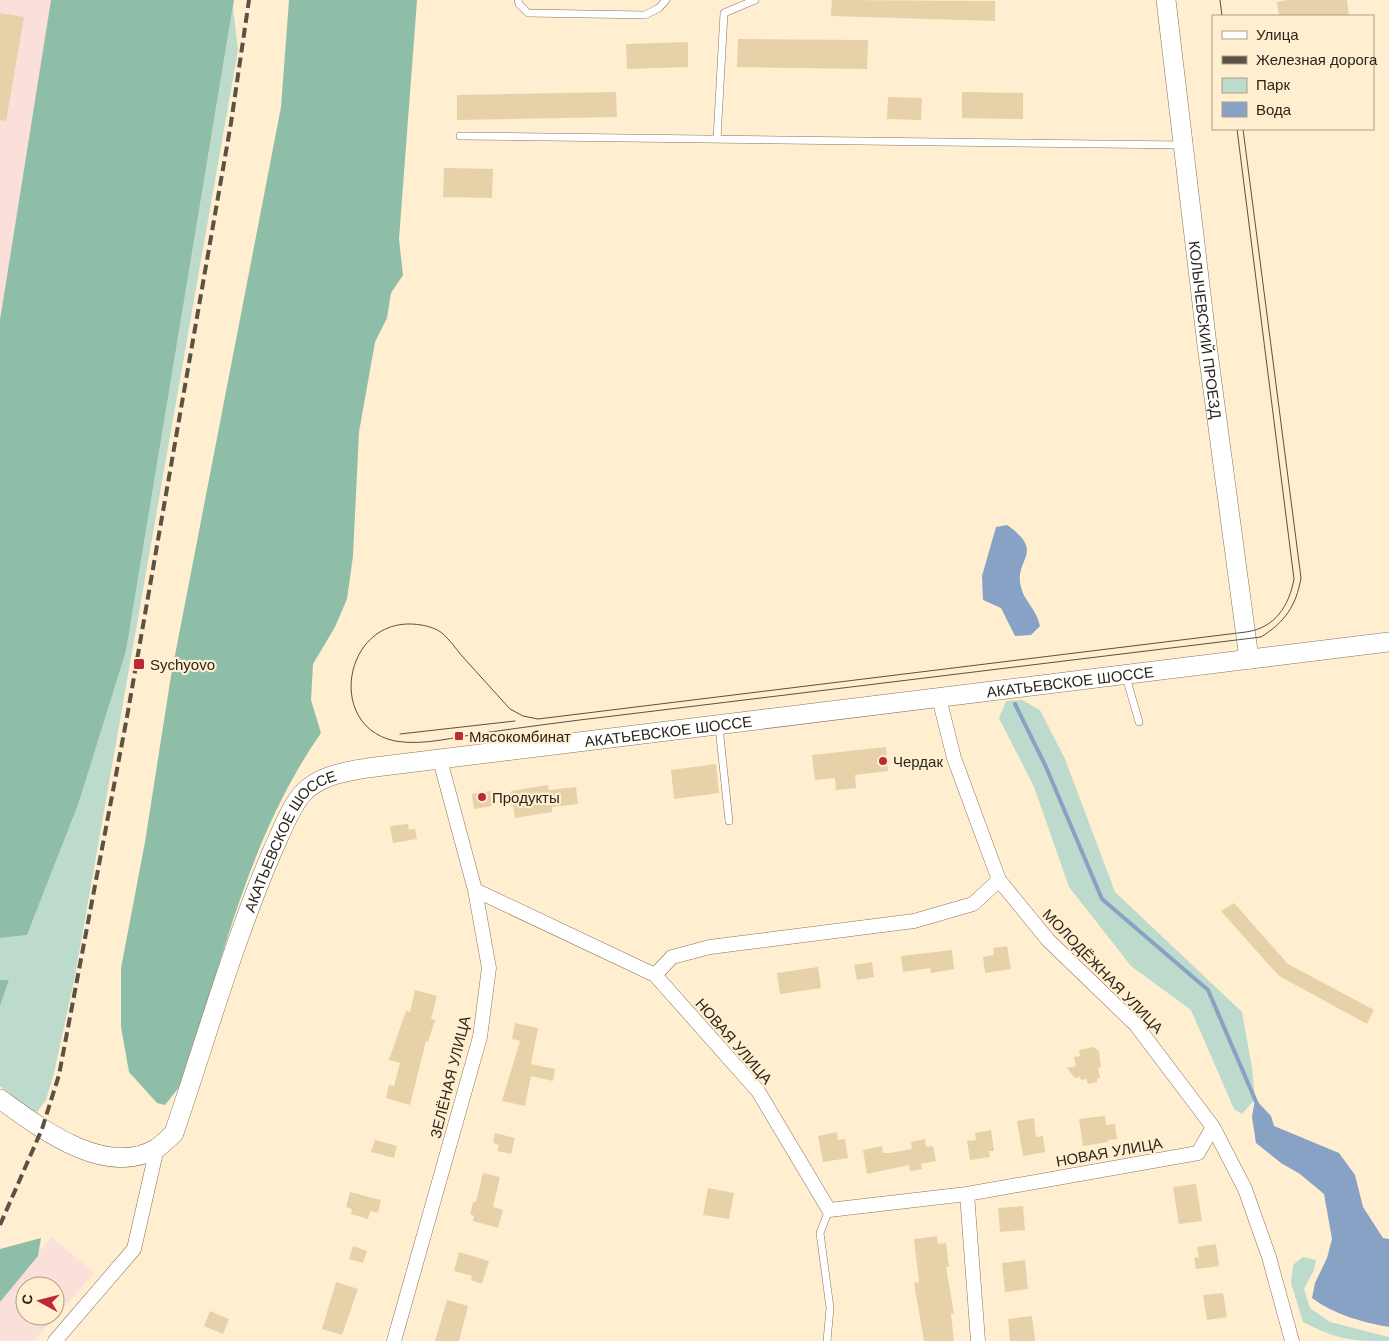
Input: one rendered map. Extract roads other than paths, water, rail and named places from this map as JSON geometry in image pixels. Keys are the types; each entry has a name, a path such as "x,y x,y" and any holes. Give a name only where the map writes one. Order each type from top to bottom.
{"main road":[{"name":"КОЛЫЧЕВСКИЙ ПРОЕЗД","path":"1166,0 1208,355 1249,659"},
{"name":"АКАТЬЕВСКОЕ ШОССЕ","path":"0,1099 42,1129 68,1144 94,1153 128,1158 157,1148 174,1133 249,910 284,826 303,792 317,782 335,774 1389,642"}],"street":[{"name":"МОЛОДЁЖНАЯ УЛИЦА","path":"939,698 954,758 999,880 1048,940 1136,1025 1213,1127 1245,1189 1296,1340"},
{"name":"ЗЕЛЁНАЯ УЛИЦА","path":"394,1341 480,1037 489,968 474,890 440,760"},
{"path":"654,975 672,958 710,947 914,921 972,904 999,880"},
{"name":"НОВАЯ УЛИЦА","path":"474,890 654,975 758,1091 830,1210 967,1194 1198,1154 1213,1127"},
{"path":"55,1341 134,1249 157,1148"},
{"path":"967,1194 978,1341"}],"lane":[{"path":"518,0 519,4 528,13 645,15 659,8 666,0"},
{"path":"717,139 724,13 755,0"},
{"path":"460,136 1183,145"},
{"path":"1126,676 1139,722"},
{"path":"719,726 729,821"},
{"path":"827,1341 830,1308 820,1234 830,1210"}],"water":[{"path":"1007,525 1019,535 1025,543 1027,550 1021,569 1021,587 1036,614 1040,626 1031,635 1015,636 1001,608 983,600 982,576 996,527"},
{"path":"1255,1099 1271,1116 1274,1126 1339,1153 1355,1175 1363,1207 1383,1238 1389,1239 1389,1327 1349,1317 1330,1309 1312,1298 1315,1283 1327,1258 1332,1239 1324,1194 1300,1174 1281,1163 1256,1143 1252,1117"}],"waterway":[{"path":"1015,704 1046,767 1102,899 1208,990 1257,1104"}],"tram line":[{"path":"1220,0 1222,15"},
{"path":"1237,130 1294,579 1284,607 1273,621 1256,630 1246,632 538,719 523,716 510,709 441,632 421,625 395,626 375,636 360,652 352,672 352,694 358,715 372,731 395,741 428,742 580,720 1261,637 1277,625 1288,612 1296,597 1301,578 1243,130"},
{"path":"400,734 515,721"}],"railway":[{"path":"0,1225 42,1129 59,1075 127,717 231,123 249,0"}],"place":[{"name":"Sychyovo","path":"139,664"},
{"name":"Мясокомбинат","path":"459,736"},
{"name":"Чердак","path":"883,761"},
{"name":"Продукты","path":"482,797"}]}
